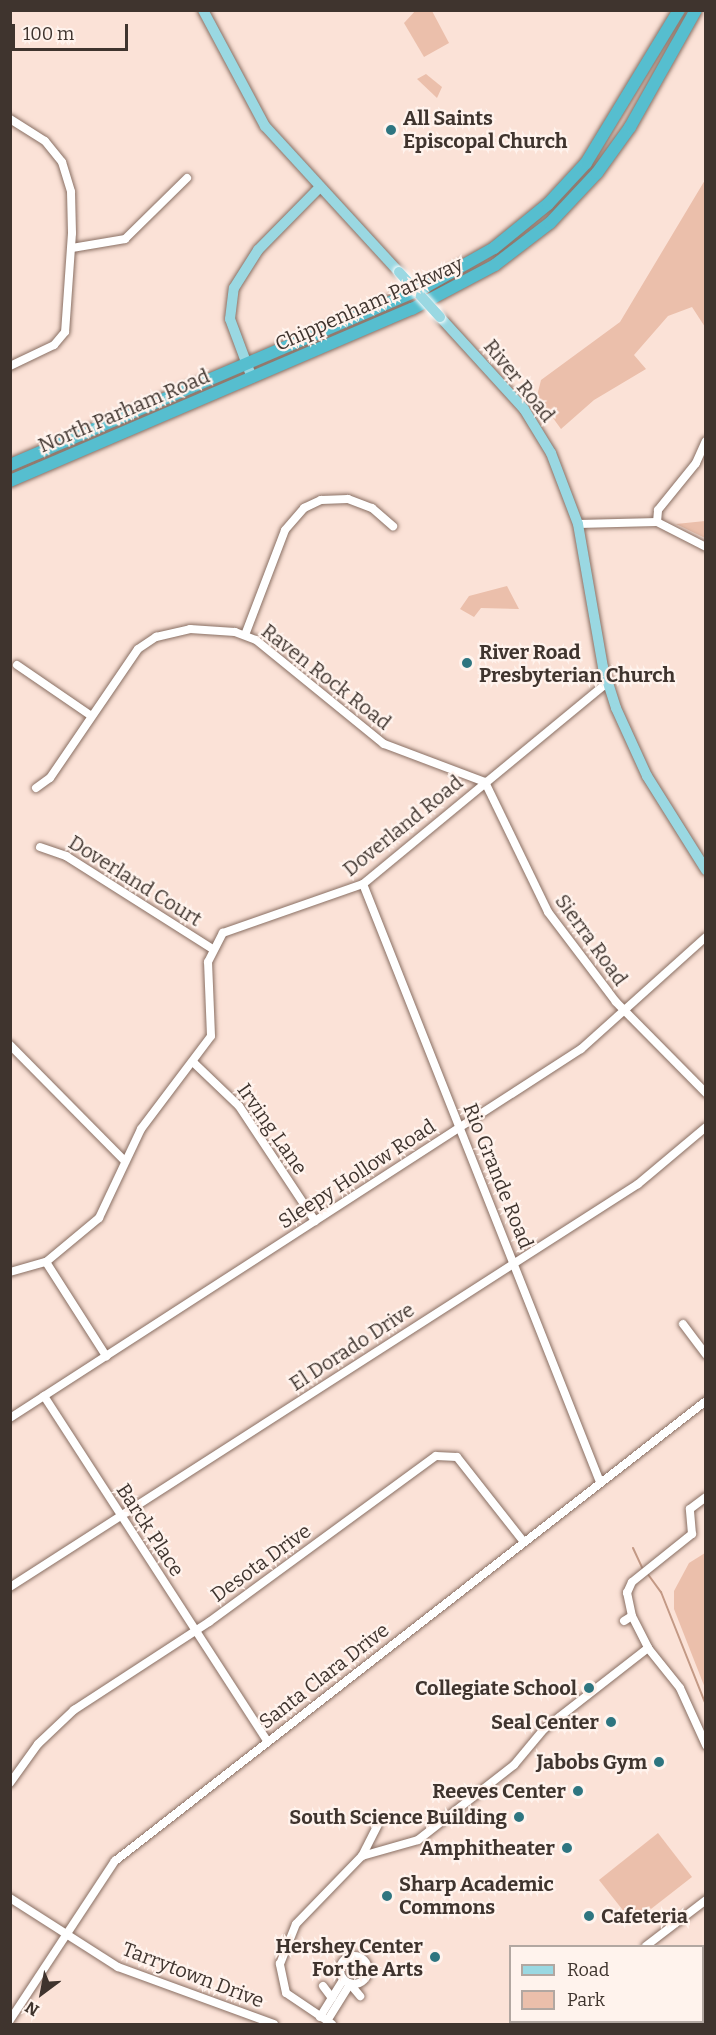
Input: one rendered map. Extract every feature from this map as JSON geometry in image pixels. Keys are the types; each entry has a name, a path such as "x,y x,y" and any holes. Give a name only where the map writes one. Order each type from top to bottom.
{"highway":[{"name":"Chippenham Parkway","path":"247,364 439,281 527,223 599,146 679,10"},
{"name":"Chippenham Parkway","path":"252,378 447,293 534,237 614,150 696,10"},
{"name":"North Parham Road","path":"10,465 247,364"},
{"name":"North Parham Road","path":"10,481 252,378"}],"main road":[{"name":"River Road","path":"203,10 265,126 319,189 441,317 537,428 578,524 608,682 647,776 705,870"},
{"path":"252,378 230,319 234,288 258,250 319,189"}],"street":[{"path":"10,119 45,141 62,162 71,192 72,248 65,332 44,351 10,366"},
{"path":"72,248 125,239 187,178"},
{"path":"657,522 658,510 696,463 705,441"},
{"path":"245,635 285,530 304,508 321,500 348,500 372,508 393,526"},
{"path":"578,524 657,522 705,547"},
{"name":"Raven Rock Road","path":"36,788 50,778 128,658 156,637 190,629 245,635 384,744 485,782"},
{"path":"17,665 90,715"},
{"name":"Doverland Road","path":"211,948 232,927 317,904 363,884 608,682"},
{"name":"Sierra Road","path":"485,782 548,912 626,1013 705,1093"},
{"name":"Doverland Court","path":"40,847 66,856 211,948"},
{"name":"Rio Grande Road","path":"363,884 600,1482"},
{"name":"Sleepy Hollow Road","path":"10,1418 581,1049 626,1013 705,937"},
{"path":"10,1272 46,1262 99,1218 124,1160 194,1063 214,1025 211,948"},
{"path":"10,1045 124,1160"},
{"name":"Irving Lane","path":"194,1063 240,1106 315,1221"},
{"name":"El Dorado Drive","path":"10,1587 659,1169 705,1127"},
{"path":"46,1262 106,1356"},
{"path":"683,1324 705,1354"},
{"name":"Barck Place","path":"44,1396 267,1742"},
{"name":"Santa Clara Drive","path":"10,2020 115,1861 705,1401"},
{"name":"Desota Drive","path":"10,1783 59,1722 196,1631 442,1454 461,1461 524,1542"},
{"path":"705,1497 690,1509 692,1534 640,1574 627,1593 636,1636 680,1688 705,1745"},
{"path":"624,1621 632,1616"},
{"path":"362,1856 418,1840 514,1766 544,1729 648,1648"},
{"path":"326,2021 284,1990 282,1952 302,1917 362,1856 377,1826"},
{"name":"Tarrytown Drive","path":"10,1898 65,1934 136,1975 274,2025"},
{"path":"649,1945 705,1900"},
{"path":"360,1996 347,1982 341,1964 350,1957 362,1959 375,1980"},
{"path":"326,2021 332,1998 347,1982 363,1982 368,1970"},
{"path":"326,2021 347,1982"},
{"path":"323,1986 332,1998"}],"green space":[{"path":"416,10 432,11 449,43 424,57 404,23"},
{"path":"426,74 442,87 437,98 417,79"},
{"path":"705,180 705,327 692,307 668,316 634,355 646,369 594,400 561,429 537,396 541,380 620,322"},
{"path":"705,521 705,538 676,524"},
{"path":"507,586 519,609 481,608 474,617 460,609 469,596"},
{"path":"705,1553 705,1688 674,1609 674,1591 689,1563"},
{"path":"658,1833 692,1877 633,1923 599,1880"}],"waterway":[{"path":"633,1548 643,1569"},
{"path":"647,1573 661,1592 706,1705"}],"place":[{"name":"All Saints Episcopal Church","path":"391,130"},
{"name":"River Road Presbyterian Church","path":"467,663"},
{"name":"Collegiate School","path":"589,1688"},
{"name":"Seal Center","path":"611,1722"},
{"name":"Jabobs Gym","path":"659,1762"},
{"name":"Reeves Center","path":"578,1791"},
{"name":"South Science Building","path":"519,1817"},
{"name":"Amphitheater","path":"567,1848"},
{"name":"Sharp Academic Commons","path":"387,1896"},
{"name":"Cafeteria","path":"589,1916"},
{"name":"Hershey Center For the Arts","path":"435,1957"}]}
